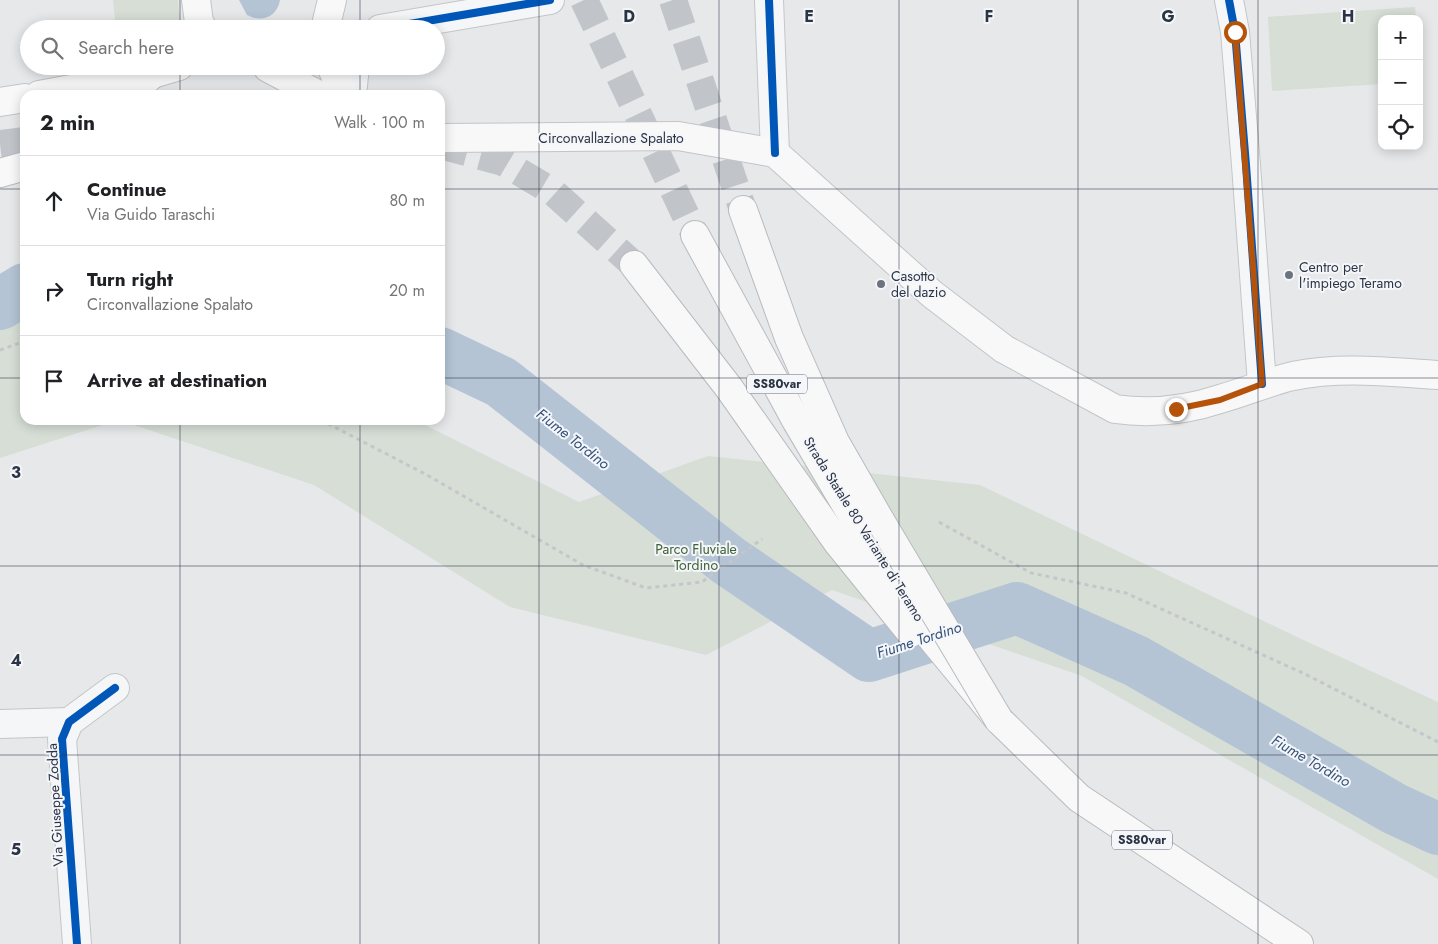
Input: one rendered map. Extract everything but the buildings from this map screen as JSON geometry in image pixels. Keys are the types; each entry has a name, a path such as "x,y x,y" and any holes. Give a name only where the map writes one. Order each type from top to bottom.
{"main road":[{"path":"327,20 332,0"},
{"path":"65,90 138,75"},
{"path":"138,90 159,75"},
{"path":"281,75 310,90"},
{"path":"334,75 342,90"},
{"path":"0,102 20,99"},
{"name":"Circonvallazione Spalato","path":"445,138 678,136 775,153"},
{"path":"775,153 932,294 1004,349 1115,409 1135,412 1176,409 1220,400 1262,384 1325,371 1438,374"},
{"path":"0,174 20,168"},
{"path":"743,210 793,347 836,442 871,527 999,720"},
{"name":"Strada Statale 80 Variante di Teramo","path":"694,235 797,422 871,527"},
{"path":"634,265 728,388 838,543 951,680 999,720"},
{"name":"SS80var","path":"999,720 1079,798 1299,944"}],"street":[{"path":"427,20 517,3 550,0"},
{"path":"769,0 775,153"},
{"path":"1229,0 1235,32 1262,384"},
{"path":"353,90 354,75"},
{"path":"0,724 69,722 115,688"},
{"name":"Via Giuseppe Zodda","path":"69,722 62,739 77,944"}],"path":[{"path":"0,350 20,343"},
{"path":"332,425 427,475 583,565 646,588 702,582 762,538"},
{"path":"939,522 1031,573 1126,593 1306,674 1438,742"}],"green space":[{"path":"113,0 178,0 180,20 115,20"},
{"path":"1415,7 1416,15 1378,15 1378,84 1272,91 1268,17"},
{"path":"20,312 20,425 102,425 0,458 0,318"},
{"name":"Parco Fluviale Tordino","path":"134,425 425,425 579,502 708,456 980,485 1297,637 1438,702 1438,879 1082,676 832,590 706,655 510,607 314,485"}],"water":[{"path":"239,0 280,0 276,11 268,17 258,18 247,15"}],"waterway":[{"name":"Fiume Tordino","path":"0,304 20,292"},
{"name":"Fiume Tordino","path":"445,355 501,382 729,561 869,656 1017,608 1136,661 1395,809 1438,829"}],"tunnel":[{"path":"584,0 695,235"},
{"path":"673,0 743,210"},
{"path":"0,144 20,142"},
{"path":"445,146 503,162 553,192 634,265"}],"cycle path":[{"path":"433,20 550,0"},
{"path":"769,0 775,153"},
{"path":"1229,0 1235,32 1262,384"},
{"path":"77,944 62,739 69,722 115,688"}],"place":[{"name":"Centro per l'impiego Teramo","path":"1289,275"},
{"name":"Casotto del dazio","path":"881,284"}],"route":[{"path":"1176,409 1220,400 1262,384 1235,32"}]}
